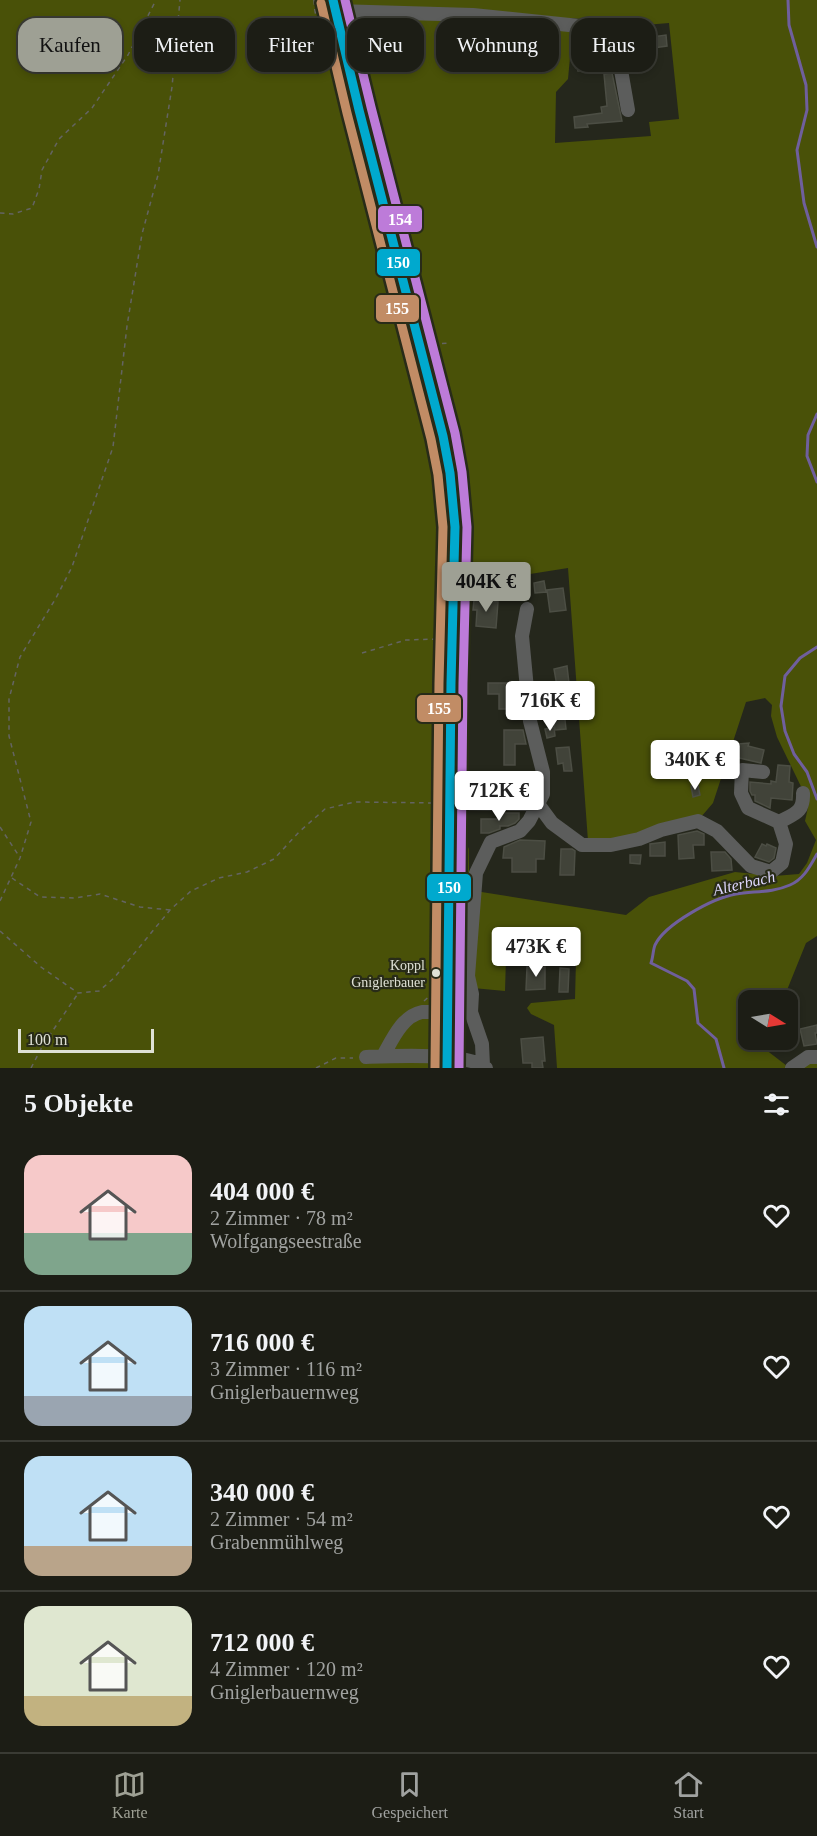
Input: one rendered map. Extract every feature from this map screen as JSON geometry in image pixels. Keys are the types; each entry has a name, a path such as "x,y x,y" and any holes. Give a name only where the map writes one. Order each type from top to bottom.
{"main road":[{"path":"334,6 358,110 443,436 450,473 455,527 447,1063"}],"street":[{"path":"334,6 473,15 608,29 615,36 628,110"},
{"path":"366,1058 383,1056 447,1063 463,1059 485,1066 482,1044 466,1012 472,994 468,976 476,873 491,842 520,831 529,821 543,794 543,772 530,722 522,636 527,609"},
{"path":"538,804 552,824 582,845 610,845 639,839 661,830 698,821 717,831 751,866 771,872 782,863 786,844 778,822 748,808 741,794 742,770 763,772"},
{"path":"778,822 799,811 804,803 803,793"},
{"path":"450,803 538,804"},
{"path":"383,1056 400,1027 410,1016 422,1012 437,1012"},
{"path":"792,1068 808,1057 817,1057"}],"path":[{"path":"0,213 12,214 32,208 39,189 42,170 59,139 92,108 128,55 156,0"},
{"path":"0,901 20,858 31,822 9,736 9,699 20,657 72,567 113,447 129,314 142,234 158,175 172,87 180,0"},
{"path":"314,0 317,18"},
{"path":"420,345 450,343"},
{"path":"362,653 406,640 452,639"},
{"path":"0,931 41,967 78,993 99,991 114,978 170,910 191,891 219,878 247,872 274,859 325,809 355,802 450,803"},
{"path":"0,827 20,858"},
{"path":"11,877 40,897 75,898 100,894 140,907 170,910"},
{"path":"31,1068 43,1045 78,993"},
{"path":"316,1068 336,1058 366,1058"}],"green space":[{"path":"0,0 817,0 817,936 806,943 787,990 738,990 738,1050 766,1050 787,1066 817,1057 817,1068 557,1068 554,1025 531,1014 527,1008 531,1003 575,999 576,960 506,958 505,991 462,987 462,1068 0,1068","holes":["571,18 656,18 656,24 669,23 679,119 649,122 651,136 555,143 556,92 568,79","568,568 588,841 627,840 701,817 713,803 746,702 765,698 772,705 771,716 777,737 809,803 805,821 816,840 807,863 799,874 774,876 735,872 649,897 626,915 469,890 469,849 465,841 468,584"]}],"building":[{"path":"666,35 667,46 656,48 656,36"},
{"path":"612,73 622,121 587,124 588,127 575,128 574,117 602,113 601,107 607,106 604,74"},
{"path":"544,581 546,592 535,593 534,583"},
{"path":"563,588 566,610 550,612 547,590"},
{"path":"474,600 498,602 496,628 476,626 477,610 473,610"},
{"path":"567,666 569,683 572,683 573,691 566,692 564,684 557,686 554,669"},
{"path":"488,683 514,683 515,709 499,709 499,694 488,694"},
{"path":"563,701 566,729 555,730 552,703"},
{"path":"554,727 555,736 547,738 545,729"},
{"path":"504,730 523,730 526,744 515,744 515,765 504,765"},
{"path":"749,743 748,746 764,750 761,763 735,757 726,758 725,745"},
{"path":"569,747 572,771 564,771 563,763 558,764 556,748"},
{"path":"778,765 790,766 789,782 793,783 792,800 771,798 770,808 755,801 755,795 752,795 750,791 750,782 771,784 771,781 776,782"},
{"path":"698,785 700,795 693,797 691,786"},
{"path":"501,813 519,813 519,819 508,826 500,826 500,829 481,833 481,819 500,819"},
{"path":"697,831 704,834 704,845 693,845 694,858 679,859 678,835"},
{"path":"520,840 545,841 544,859 536,859 536,872 512,872 512,858 503,858 504,847"},
{"path":"665,842 665,856 650,856 650,844"},
{"path":"762,844 776,848 774,858 769,862 755,857"},
{"path":"561,849 575,851 574,875 560,875"},
{"path":"711,852 725,852 731,859 732,870 712,871"},
{"path":"630,855 641,855 640,864 630,863"},
{"path":"527,967 545,967 545,989 526,990"},
{"path":"560,968 569,969 568,992 559,992"},
{"path":"817,1025 817,1033 815,1033 817,1044 804,1046 800,1029"},
{"path":"543,1037 545,1061 542,1061 543,1068 532,1068 532,1063 523,1063 521,1039"}],"waterway":[{"name":"Alterbach","path":"788,0 789,25 806,85 807,110 797,150 804,203 817,247"},
{"name":"Alterbach","path":"817,414 808,435 807,456 817,482"},
{"name":"Alterbach","path":"817,647 800,658 785,676 781,706 785,731 794,754 807,772 817,799"},
{"name":"Alterbach","path":"724,1068 716,1039 698,1023 694,989 687,981 651,963 655,945 669,929 703,906 726,896 783,888 795,882 806,872 817,854"}],"transit line":[{"name":"150","path":"333,0 443,436 450,473 455,527 447,1068"},
{"name":"154","path":"345,0 455,433 462,472 467,527 459,1068"},
{"name":"155","path":"321,3 431,439 438,475 443,527 435,1068"}],"place":[{"name":"Koppl Gniglerbauer","path":"436,973"}]}
